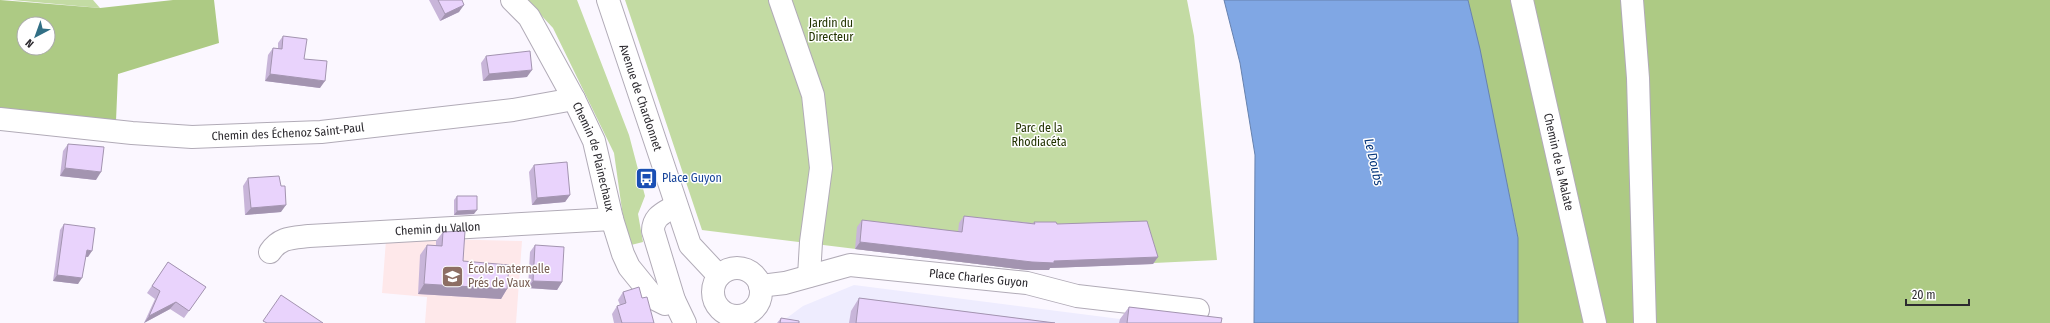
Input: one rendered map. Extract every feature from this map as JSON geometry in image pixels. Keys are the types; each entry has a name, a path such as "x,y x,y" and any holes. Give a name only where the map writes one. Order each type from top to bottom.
{"street":[{"name":"Chemin de Plainechaux","path":"512,0 529,17 574,99 594,141 612,219 622,254 629,267 655,299 665,304 674,300"},
{"name":"Avenue de Chardonnet","path":"608,0 690,245 719,276"},
{"path":"780,0 813,95 821,168 808,276"},
{"name":"Chemin de la Malate","path":"1522,0 1595,323"},
{"path":"1632,0 1638,78 1647,320"},
{"name":"Chemin des Échenoz Saint-Paul","path":"0,119 132,133 192,137 321,132 513,110 574,99"},
{"path":"676,206 656,218 653,223 653,231 674,300 685,323"},
{"name":"Chemin du Vallon","path":"270,252 275,244 285,238 612,219"},
{"name":"Place Charles Guyon","path":"760,286 785,283 850,265 1027,283 1077,296 1198,310"},
{"path":"732,268 746,270 753,274 760,286 759,302 754,310 740,320 724,312 716,303 713,291 719,276 732,268"}],"shaded area":[{"name":"École maternelle Prés de Vaux","path":"437,239 522,241 516,323 425,323 427,297 382,293 386,240"},
{"path":"854,285 1153,323 780,323 803,306"}],"green space":[{"path":"0,0 100,8 173,0 214,0 219,43 118,74 116,121 0,109"},
{"path":"12,0 93,0 100,8"},
{"path":"527,0 577,0 629,135 645,196 638,214 643,242 631,245 624,224 614,153 553,28"},
{"name":"Parc de la Rhodiacéta","path":"625,0 1187,0 1194,36 1217,260 1027,270 702,230"},
{"path":"1468,0 2050,0 2050,323 1518,323 1518,238"}],"water":[{"name":"Le Doubs","path":"1224,0 1468,0 1480,49 1518,238 1518,323 1254,323 1255,155 1240,63"}],"building":[{"path":"438,0 462,0 464,5 445,14"},
{"path":"283,36 307,39 304,59 327,61 325,81 270,74 273,48 282,49"},
{"path":"530,51 532,70 489,74 486,56"},
{"path":"68,144 104,147 101,172 65,168"},
{"path":"567,162 570,195 537,198 534,165"},
{"path":"279,176 281,186 285,186 286,205 251,208 248,178"},
{"path":"457,196 477,196 477,210 457,211"},
{"path":"964,216 1035,224 1034,222 1056,222 1057,224 1147,221 1158,257 1054,261 1054,263 1032,262 860,242 862,220 962,232"},
{"path":"64,224 95,228 92,251 87,250 82,278 57,275"},
{"path":"465,231 463,261 509,265 507,289 424,284 427,245 442,246 443,232"},
{"path":"535,245 564,247 562,282 533,281"},
{"path":"168,262 206,287 189,311 176,302 149,316 160,291 152,286"},
{"path":"639,287 642,298 647,297 654,323 622,323 617,306 626,303 623,292"},
{"path":"281,295 323,323 267,323 263,321"},
{"path":"859,298 1055,323 856,323"},
{"path":"1129,307 1222,318 1221,323 1127,323"},
{"path":"781,318 799,321 799,323 780,323"}],"place":[{"name":"Place Guyon","path":"647,178"},
{"name":"École maternelle Prés de Vaux","path":"452,276"}],"park label":[{"name":"Jardin du Directeur","path":"831,30"}]}
